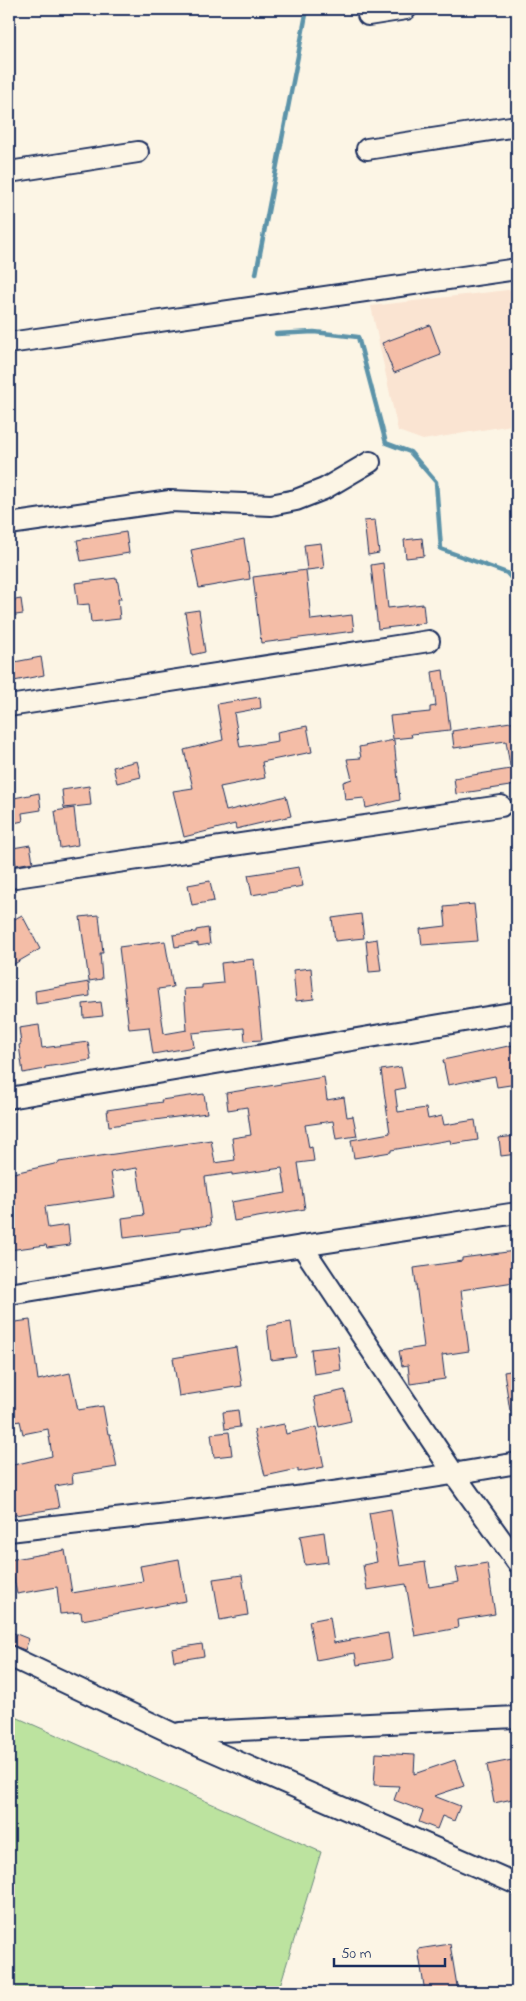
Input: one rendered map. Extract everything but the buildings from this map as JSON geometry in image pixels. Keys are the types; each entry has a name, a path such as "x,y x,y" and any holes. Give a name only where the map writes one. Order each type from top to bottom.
{"street":[{"path":"368,15 406,9"},
{"path":"367,149 517,126"},
{"path":"9,172 138,152"},
{"path":"9,343 517,269"},
{"path":"9,524 170,501 271,505 296,500 324,489 370,462"},
{"path":"9,706 429,641"},
{"path":"9,878 501,806"},
{"path":"9,1098 517,1012"},
{"path":"9,1294 517,1213"},
{"path":"302,1246 454,1474 517,1562"},
{"path":"9,1531 168,1513 454,1474 517,1463"},
{"path":"9,1656 174,1734 517,1884"},
{"path":"174,1734 517,1717"}],"shaded area":[{"path":"517,289 517,424 423,440 398,431 371,306"}],"green space":[{"path":"9,1714 321,1852 278,1992 9,1992"}],"waterway":[{"path":"256,274 307,9"},
{"path":"276,334 314,332 358,337 386,443 410,452 436,482 441,549 507,573 517,585"}]}
